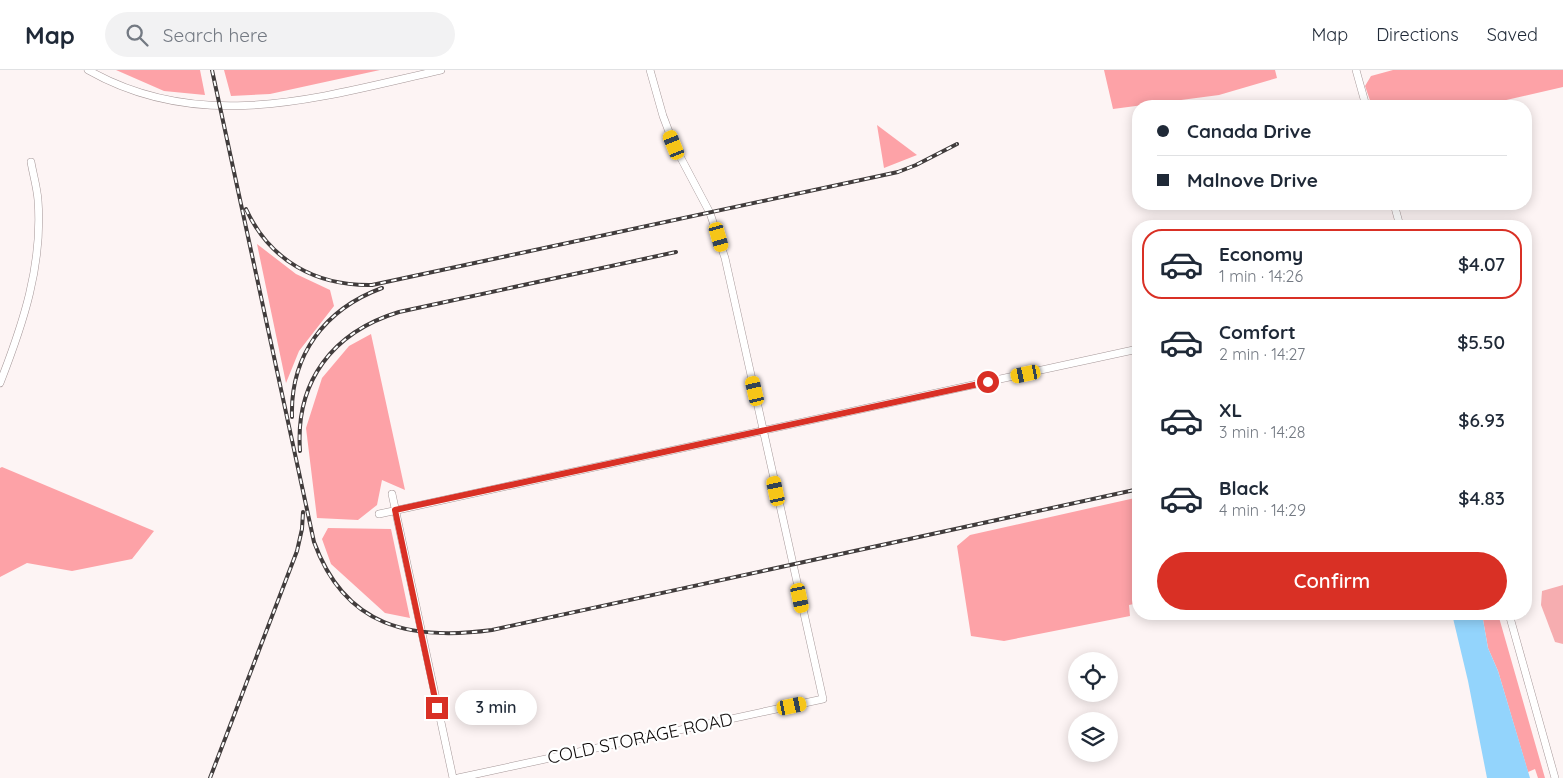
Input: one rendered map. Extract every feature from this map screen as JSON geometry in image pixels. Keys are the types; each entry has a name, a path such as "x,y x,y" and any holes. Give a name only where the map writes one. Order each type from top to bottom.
{"street":[{"path":"88,70 115,84 166,100 219,107 261,106 306,100 441,70"},
{"path":"650,70 663,116 674,145 704,202 719,237 763,431"},
{"path":"1356,70 1364,100"},
{"path":"0,383 28,305 35,272 38,238 38,199 31,162"},
{"path":"379,514 1132,350"},
{"name":"COLD STORAGE ROAD","path":"458,778 823,699 763,431"},
{"path":"392,494 453,778"},
{"path":"1512,620 1555,778"}],"shaded area":[{"path":"116,70 200,70 205,95 164,91"},
{"path":"224,70 380,70 270,94 231,96"},
{"path":"1104,70 1275,70 1277,78 1219,95 1181,100 1132,100 1132,106 1113,109"},
{"path":"1393,70 1563,70 1563,87 1506,100 1370,100 1365,86 1371,76"},
{"path":"877,125 917,155 884,168"},
{"path":"257,244 296,274 330,290 334,306 299,351 286,383"},
{"path":"371,334 405,490 382,480 377,505 358,520 317,518 306,428 322,378 349,346"},
{"path":"2,467 154,531 132,559 72,571 27,563 0,577 0,468"},
{"path":"1132,499 1132,604 1129,605 1130,616 1004,641 971,636 957,546 970,535"},
{"path":"328,528 391,529 410,618 385,613 331,564 322,539"},
{"path":"1563,585 1563,644 1555,642 1541,605 1542,591"},
{"path":"1483,620 1500,620 1545,778 1538,778 1535,769 1528,772 1498,671 1488,648"}],"water":[{"path":"1453,620 1483,620 1488,648 1498,671 1530,778 1487,778 1468,681"}],"railway":[{"path":"212,70 314,542 327,571 343,593 362,610 384,622 408,629 434,633 492,630 1132,491"},
{"path":"246,209 268,243 297,267 332,281 372,285 898,172 957,144"},
{"path":"300,451 300,426 304,403 312,382 323,363 337,346 355,332 399,312 676,252"},
{"path":"292,417 293,395 297,374 305,354 315,337 344,308 382,288"},
{"path":"210,778 297,551 302,529 303,512"}],"route":[{"path":"437,708 395,510 988,382"}]}
